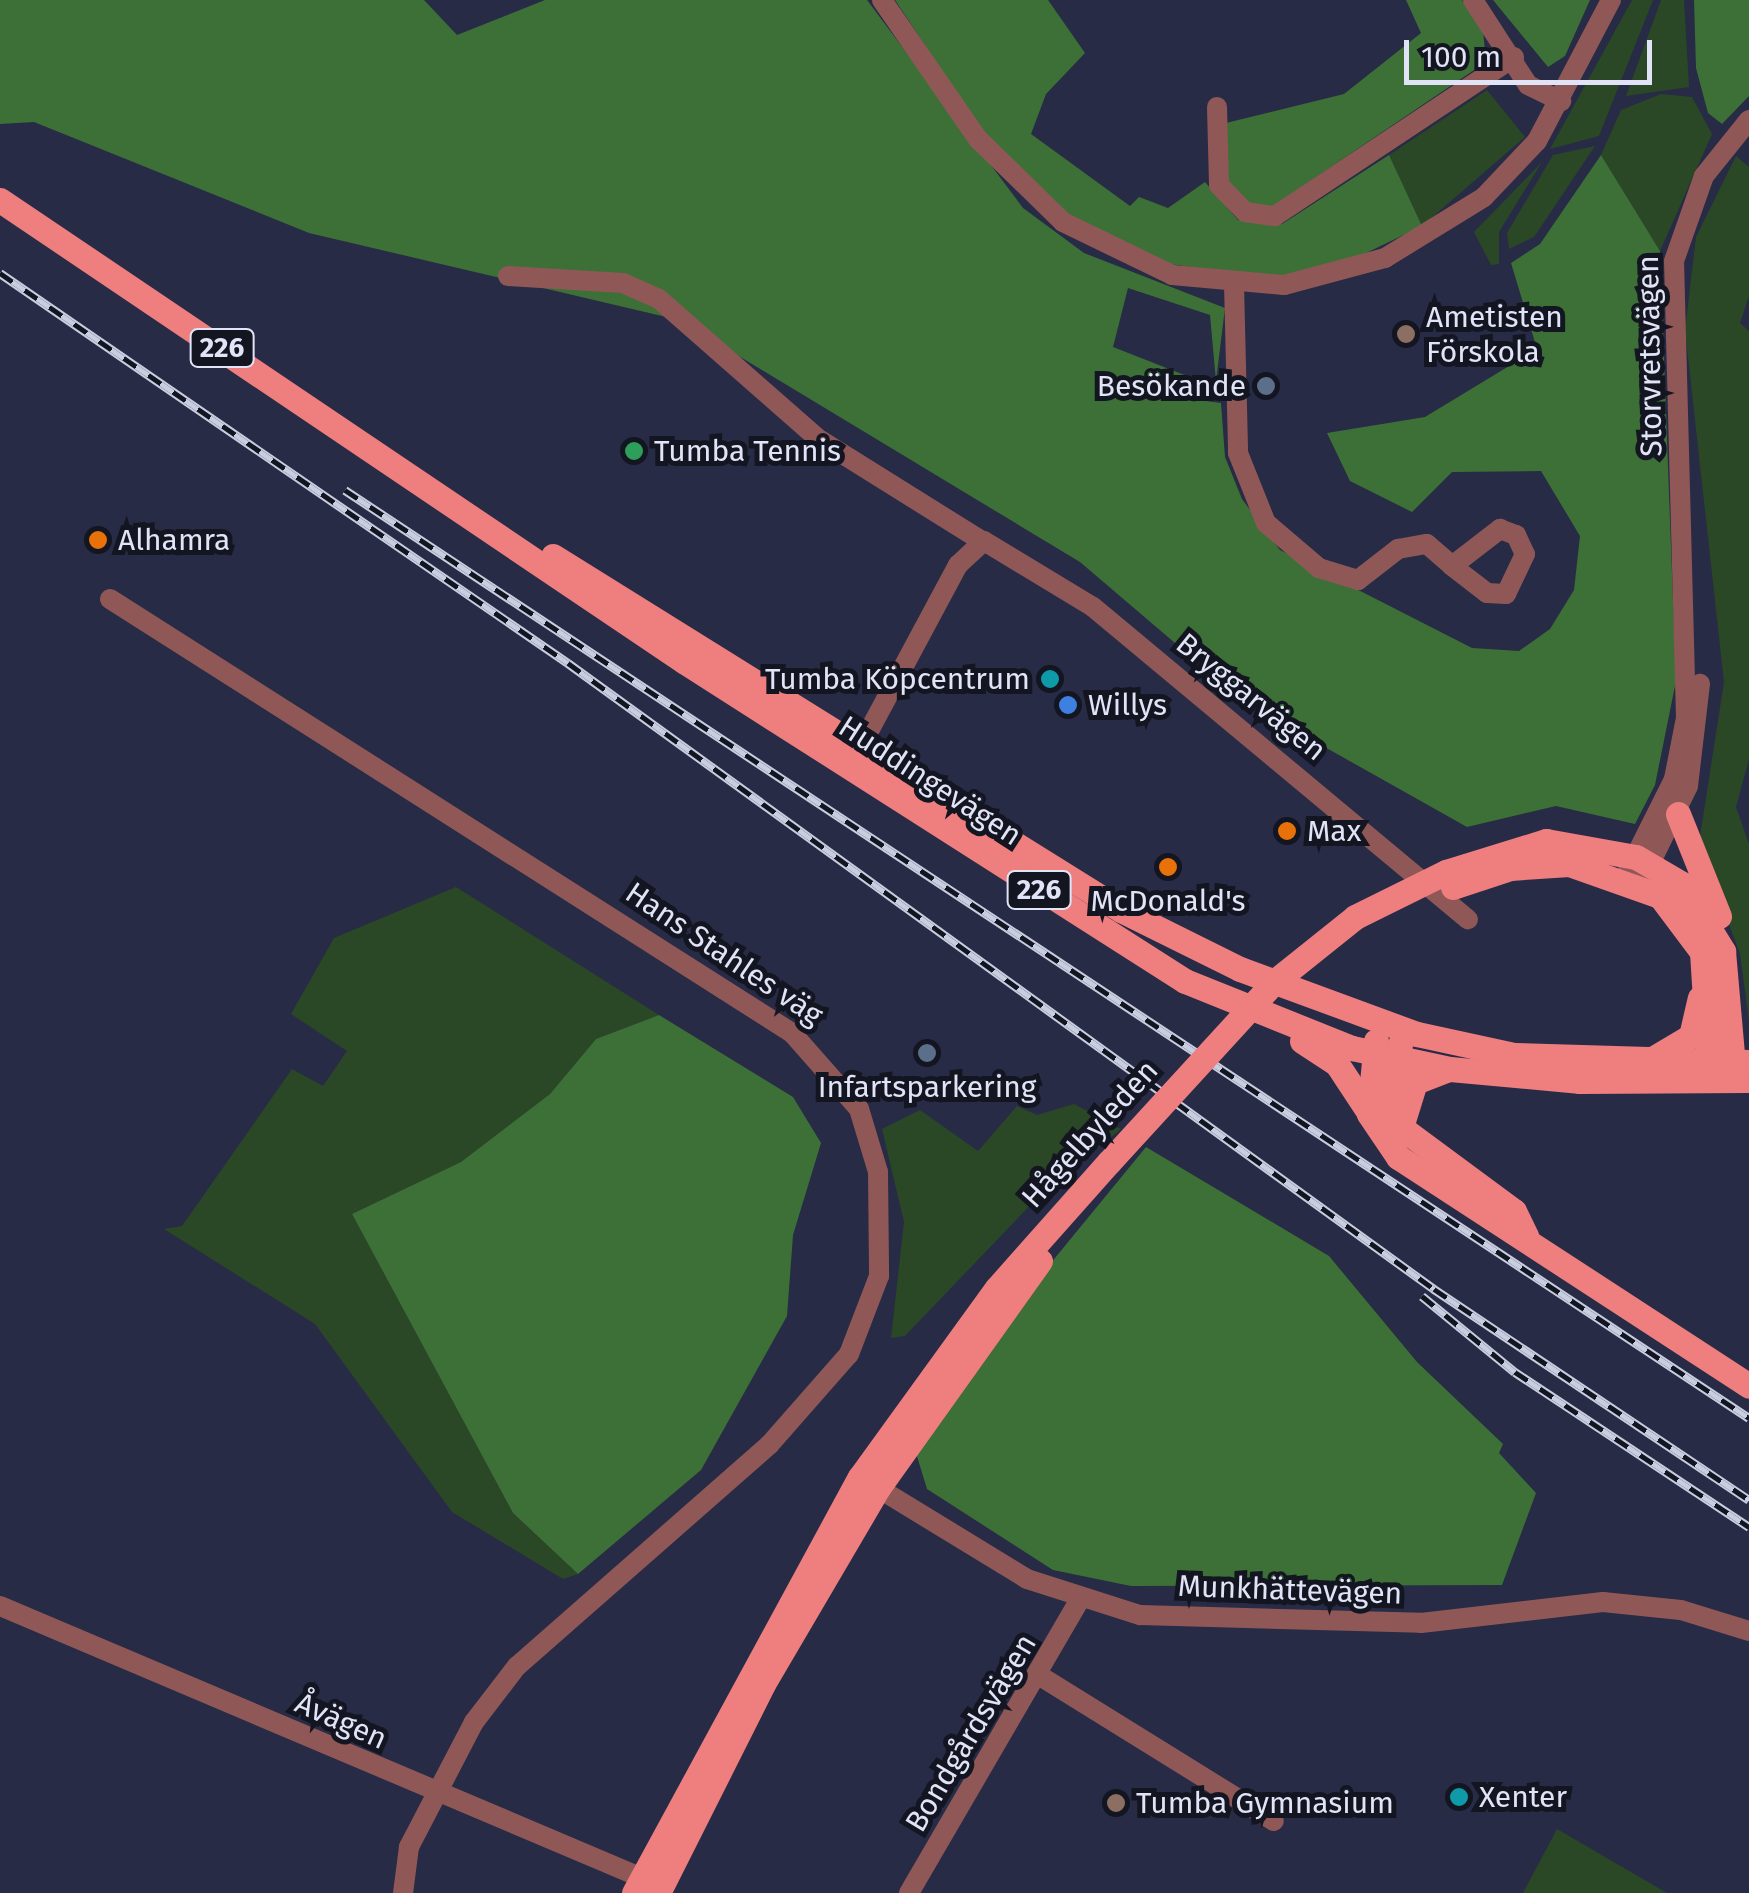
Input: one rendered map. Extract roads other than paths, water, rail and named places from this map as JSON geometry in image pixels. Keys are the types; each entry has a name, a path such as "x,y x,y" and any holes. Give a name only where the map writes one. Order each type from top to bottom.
{"main road":[{"name":"Huddingevägen","path":"0,200 444,495 855,756 1170,972 1273,1021 1385,1055 1450,1069 1731,1072"},
{"name":"Huddingevägen","path":"855,756 1120,910 1240,969 1392,1025 1601,1063 1731,1072"},
{"path":"1678,814 1723,927 1732,1001 1749,1034"},
{"name":"Hågelbyleden","path":"648,1887 869,1482 1113,1166 1282,989 1360,931 1450,879 1541,863 1639,874 1682,884 1715,928 1732,1001 1731,1072"},
{"path":"1601,1063 1670,1054 1696,1026 1692,950 1672,911 1639,874"},
{"path":"1639,874 1696,933 1731,1072"},
{"path":"1273,1021 1337,1064 1398,1157 1749,1386"},
{"path":"1369,1114 1392,1025"},
{"path":"1385,1055 1392,1109 1402,1129 1514,1212 1529,1240"},
{"path":"1402,1129 1415,1082 1450,1069"}],"street":[{"path":"882,0 978,138 1034,200 1135,263 1234,284 1306,283 1413,246 1484,196 1561,100 1611,0"},
{"path":"1474,0 1514,56 1528,84 1561,100"},
{"path":"1217,107 1220,185 1245,212 1276,216 1514,56"},
{"name":"Storvretsvägen","path":"1639,874 1678,814 1700,721 1690,611 1674,261 1688,210 1736,134"},
{"name":"Bryggarvägen","path":"508,276 623,283 660,299 817,438 1092,607 1468,920"},
{"path":"1234,284 1238,453 1266,522 1300,556 1345,578 1368,578 1398,549 1427,544 1452,566"},
{"path":"855,756 958,565 982,542"},
{"name":"Hans Stahles väg","path":"110,599 740,996 817,1054 868,1129 883,1246 849,1354 768,1445 517,1666 436,1796 403,1860 403,1893"},
{"name":"Storvretsvägen","path":"1639,874 1681,748 1690,611"},
{"name":"Munkhättevägen","path":"869,1482 1079,1601 1140,1615 1370,1623 1604,1602 1681,1610 1749,1631"},
{"name":"Bondgårdsvägen","path":"909,1893 1040,1676 1079,1601"},
{"name":"Åvägen","path":"0,1606 648,1887"},
{"path":"1040,1676 1274,1821"}],"railway":[{"path":"0,273 568,663 1434,1289 1749,1500"},
{"path":"345,490 1749,1418"},
{"path":"1422,1296 1515,1372 1749,1527"}],"place":[{"name":"Ametisten Förskola","path":"1406,334"},
{"name":"Besökande","path":"1266,386"},
{"name":"Tumba Tennis","path":"634,451"},
{"name":"Alhamra","path":"98,540"},
{"name":"Tumba Köpcentrum","path":"1050,679"},
{"name":"Willys","path":"1068,705"},
{"name":"Max","path":"1287,831"},
{"name":"McDonald's","path":"1168,867"},
{"name":"Infartsparkering","path":"927,1053"},
{"name":"Xenter","path":"1459,1797"},
{"name":"Tumba Gymnasium","path":"1116,1803"}]}
